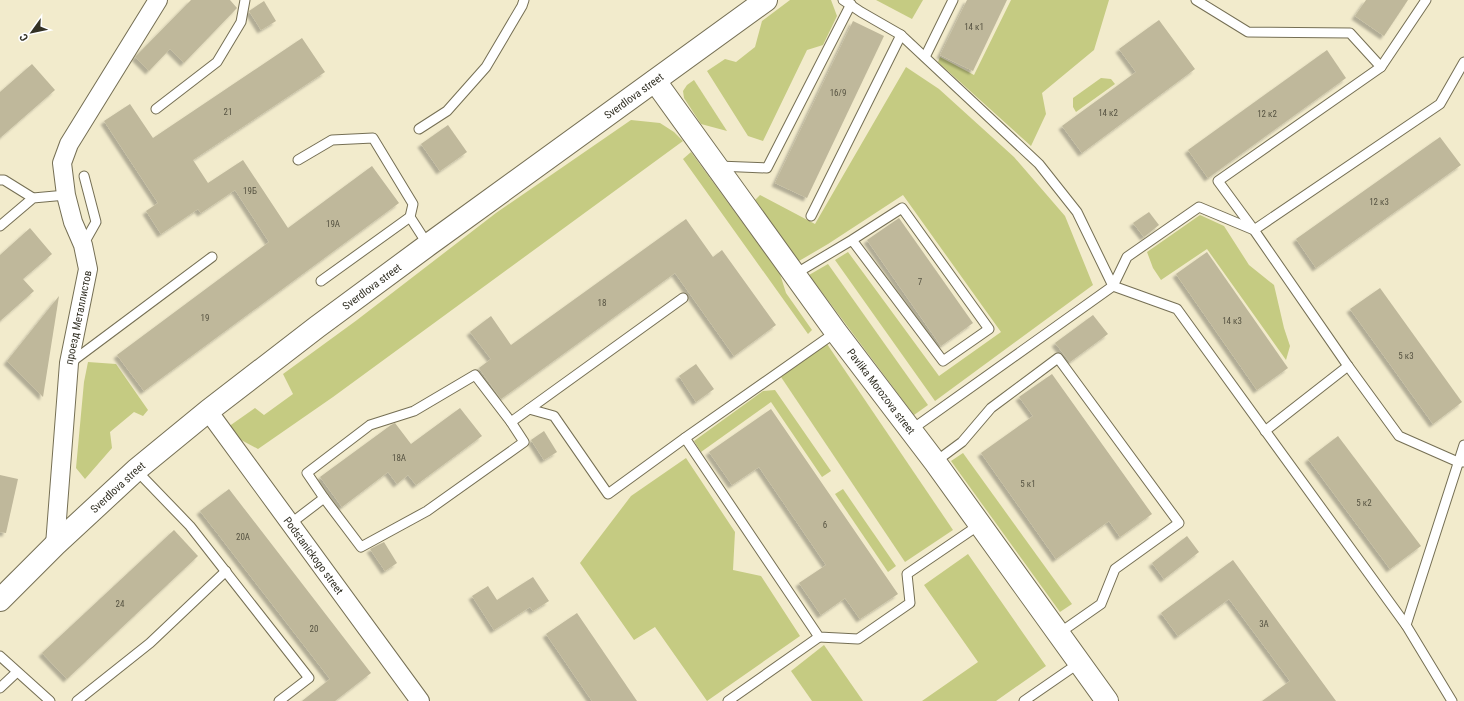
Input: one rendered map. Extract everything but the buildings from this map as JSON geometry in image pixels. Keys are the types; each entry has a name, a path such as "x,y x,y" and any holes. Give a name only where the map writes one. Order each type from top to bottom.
{"street":[{"name":"проезд Металлистов","path":"55,545 69,363 88,269 83,245 73,222 66,195 62,163 69,144 158,0"},
{"name":"Sverdlova street","path":"0,600 55,545 136,470 208,411 428,245 766,0"},
{"name":"Pavlika Morozova street","path":"655,81 836,332 935,462 1107,701"},
{"name":"Podstanickogo street","path":"208,411 420,701"}],"lane":[{"path":"156,109 217,62 242,22 245,0"},
{"path":"419,129 447,110 486,67 522,6 524,0"},
{"path":"925,57 954,0"},
{"path":"1426,0 1381,67 1218,181 1399,436 1461,462"},
{"path":"1198,1 1248,32 1350,33 1381,67"},
{"path":"716,166 767,168 847,2 861,12 901,34 1038,164 1077,212 1113,286 1177,309 1406,625 1452,701"},
{"path":"811,216 901,34"},
{"path":"1254,230 1440,104 1464,62"},
{"path":"298,160 332,140 373,138 413,204 410,217 321,281"},
{"path":"83,245 96,222 84,176"},
{"path":"0,180 4,180 33,198"},
{"path":"0,226 33,198 66,195"},
{"path":"911,430 1113,286 1127,257 1199,207 1254,230"},
{"path":"794,274 852,240 902,208 989,329 944,361 852,240"},
{"path":"410,217 428,245"},
{"path":"69,363 212,257"},
{"path":"511,422 683,298"},
{"path":"529,409 554,416 608,494 836,332"},
{"path":"935,462 962,442 991,408 1058,358 1179,523 1115,568 1101,604 1058,634"},
{"path":"1265,431 1348,366"},
{"path":"475,375 511,422 524,442 428,511 361,547 324,498 307,473 370,425 414,411 475,375"},
{"path":"685,438 819,637"},
{"path":"1406,625 1461,462 1464,446"},
{"path":"136,470 190,526 309,678 279,701"},
{"path":"290,524 324,498"},
{"path":"728,701 819,637 858,639 910,603 907,574 980,525"},
{"path":"77,701 150,644 226,571"},
{"path":"0,656 50,701"},
{"path":"1024,701 1079,664"},
{"path":"0,688 17,672"}],"green space":[{"path":"790,0 831,0 837,16 823,45 807,50 763,141 748,136 707,71 725,59 736,62 755,47 762,21"},
{"path":"876,0 923,0 912,19"},
{"path":"1011,0 1109,0 1094,50 1042,93 1046,114 1031,146 938,62 940,57 974,75"},
{"path":"906,67 939,89 1014,157 1065,216 1093,285 935,401 835,260 848,252 939,376 1001,332 903,195 799,261 755,200 760,195 815,224"},
{"path":"1101,78 1111,79 1115,84 1076,112 1073,107 1073,98"},
{"path":"694,80 727,131 701,124 684,98 683,91 687,85"},
{"path":"631,120 660,123 674,132 683,141 333,397 258,449 230,434 228,427 255,408 264,415 293,394 283,374 357,320 496,213"},
{"path":"691,152 780,274 786,293 812,330 808,334 683,159"},
{"path":"1200,215 1224,226 1249,265 1274,285 1284,328 1290,346 1286,360 1207,249 1161,280 1153,268 1147,252"},
{"path":"828,264 928,405 914,415 809,275"},
{"path":"827,344 953,530 905,562 781,377"},
{"path":"88,362 116,364 148,410 143,416 134,412 110,432 112,448 85,479 76,468 84,382"},
{"path":"775,390 831,471 822,477 771,402 701,452 694,441 763,391"},
{"path":"963,453 1072,604 1060,612 951,461"},
{"path":"686,458 735,532 733,570 761,576 800,636 707,701 655,627 634,640 580,563 631,496"},
{"path":"843,489 896,566 888,572 835,494"},
{"path":"968,554 1046,666 996,701 922,701 978,662 924,585"},
{"path":"824,645 863,701 812,701 791,671"}]}
